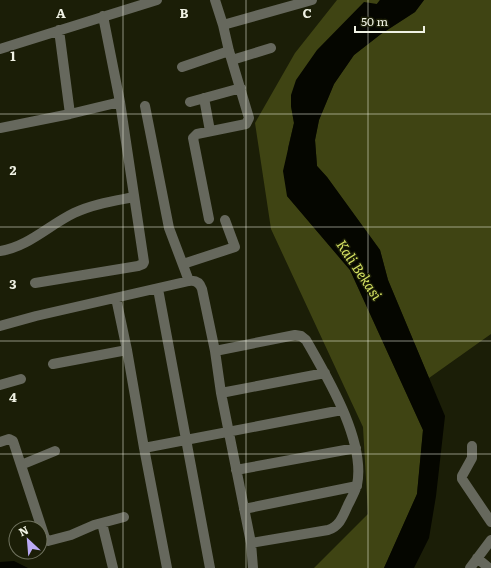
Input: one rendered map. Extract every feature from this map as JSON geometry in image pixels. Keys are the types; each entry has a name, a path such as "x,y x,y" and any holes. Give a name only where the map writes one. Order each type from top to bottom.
{"street":[{"path":"0,49 157,0"},
{"path":"209,219 193,139 195,134 244,124 248,122 249,118 215,0"},
{"path":"223,25 312,0"},
{"path":"35,283 143,264 144,259 120,102 103,16"},
{"path":"59,30 70,114"},
{"path":"182,67 231,55 271,48"},
{"path":"190,102 241,88"},
{"path":"204,98 210,131"},
{"path":"0,128 120,102"},
{"path":"145,106 168,221 189,281"},
{"path":"0,252 16,248 74,213 92,206 134,197"},
{"path":"183,264 235,247 225,220"},
{"path":"0,326 36,316 189,281 199,283 202,289 215,351 221,393 251,543 253,568"},
{"path":"158,289 210,568"},
{"path":"116,298 127,350 166,568"},
{"path":"215,351 298,335 306,340 325,373 342,410 356,448 358,466 357,486 342,518 335,527 325,531 251,543"},
{"path":"53,364 127,350"},
{"path":"221,393 325,373"},
{"path":"0,384 21,379"},
{"path":"144,448 342,410"},
{"path":"0,442 9,439 13,441 22,464 46,540 48,542 124,517"},
{"path":"472,446 472,458 468,468 462,476 462,479 491,522"},
{"path":"236,470 356,448"},
{"path":"22,464 55,451"},
{"path":"244,509 357,486"},
{"path":"102,523 113,568"},
{"path":"470,568 491,540"},
{"path":"477,558 489,568"}],"green space":[{"path":"337,0 380,0 291,106 294,123 288,148 287,196 350,270 423,430 417,494 384,568 314,568 368,514 363,427 271,229 255,123 295,53"},
{"path":"424,0 491,0 491,334 429,378 388,280 380,250 327,177 317,166 315,140 319,120 334,84 354,55 381,34 415,12"}],"water":[{"name":"Kali Bekasi","path":"380,0 424,0 415,12 381,34 354,55 334,84 319,120 315,140 317,166 327,177 380,250 388,280 445,416 436,496 429,538 414,568 384,568 417,494 423,430 350,270 287,196 283,171 294,123 291,95 296,80 317,50 364,2 377,4"},
{"path":"14,561 28,568 0,568 0,562"}]}
